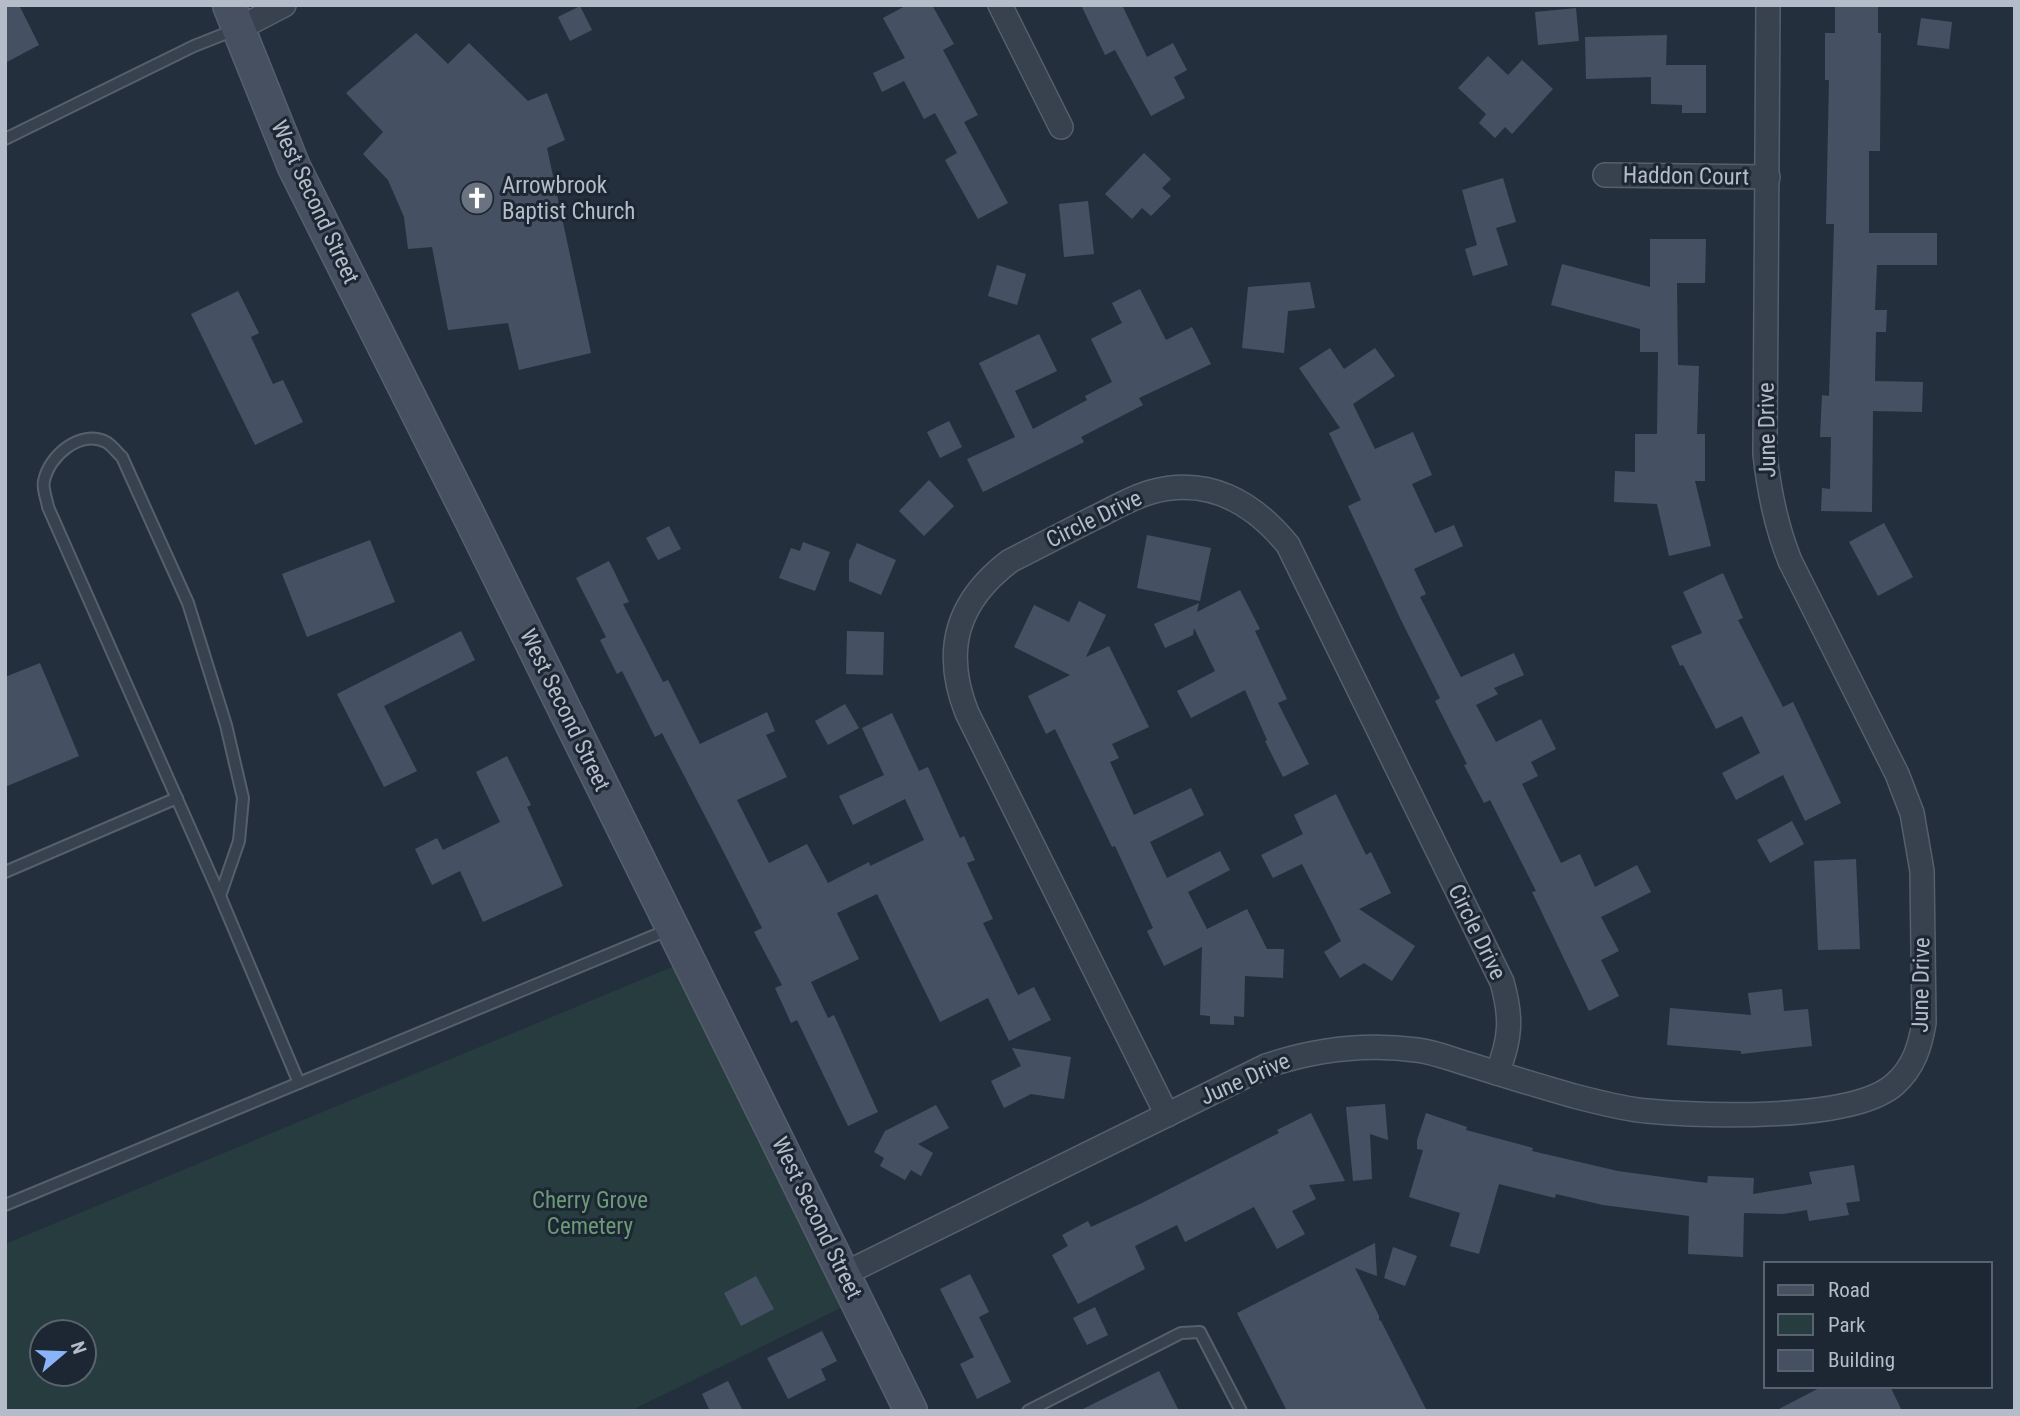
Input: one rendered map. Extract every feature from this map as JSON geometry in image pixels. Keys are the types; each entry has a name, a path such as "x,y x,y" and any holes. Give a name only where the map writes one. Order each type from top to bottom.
{"main road":[{"name":"West Second Street","path":"234,16 294,167 911,1411"}],"street":[{"path":"234,16 284,5"},
{"path":"1000,5 1061,127"},
{"name":"June Drive","path":"844,1274 1266,1066 1302,1054 1335,1048 1374,1046 1420,1050 1574,1096 1644,1111 1707,1115 1818,1110 1868,1100 1897,1083 1911,1065 1921,1044 1924,1023 1922,871 1912,813 1897,774 1790,561 1778,531 1770,499 1765,454 1768,5"},
{"name":"Haddon Court","path":"1605,175 1768,177"},
{"name":"Circle Drive","path":"1167,1115 967,713 959,693 954,655 966,609 981,586 994,573 1010,561 1132,499 1166,489 1211,491 1235,499 1261,515 1287,545 1502,982 1510,1029 1497,1073"}],"lane":[{"path":"5,139 194,46 234,16"},
{"path":"220,896 239,841 243,798 226,725 188,603 122,457 105,442 84,440 64,449 52,463 43,482 48,508 220,896 299,1083"},
{"path":"5,872 177,798"},
{"path":"5,1205 673,928"},
{"path":"1028,1411 1181,1333 1200,1332 1241,1411"}],"green space":[{"name":"Cherry Grove Cemetery","path":"689,960 857,1300 630,1411 5,1411 5,1244"}],"building":[{"path":"5,5 19,5 39,45 5,63"},
{"path":"907,5 932,5 954,44 943,50 978,115 964,122 1008,203 978,219 945,160 957,153 935,113 924,119 904,81 882,92 873,73 905,58 883,18"},
{"path":"1081,5 1122,5 1147,57 1173,43 1187,70 1174,77 1185,98 1151,116 1115,50 1105,55"},
{"path":"1835,5 1878,5 1878,33 1881,33 1880,151 1869,151 1869,233 1937,233 1937,265 1877,265 1875,310 1887,310 1886,332 1876,332 1875,381 1923,382 1922,412 1873,411 1872,512 1821,511 1822,488 1830,489 1831,437 1820,437 1822,395 1829,396 1834,224 1826,224 1829,80 1825,80 1825,33 1835,33"},
{"path":"580,6 592,30 570,41 558,17"},
{"path":"1576,8 1579,41 1538,45 1535,12"},
{"path":"1921,18 1952,22 1949,49 1917,45"},
{"name":"Arrowbrook Baptist Church","path":"416,33 448,64 469,43 528,101 547,93 565,140 547,148 591,353 519,370 508,323 448,330 432,247 408,249 404,217 388,180 363,154 383,132 346,93"},
{"path":"1667,35 1666,65 1706,65 1706,113 1682,113 1682,105 1651,104 1651,77 1586,79 1585,37"},
{"path":"1488,56 1508,75 1522,60 1553,89 1512,134 1505,127 1495,138 1479,123 1486,114 1458,88"},
{"path":"1144,153 1171,179 1162,188 1171,196 1151,216 1142,208 1132,219 1105,194"},
{"path":"1503,178 1516,222 1496,228 1508,265 1473,276 1465,249 1477,245 1462,190"},
{"path":"1088,201 1094,254 1064,257 1059,204"},
{"path":"1650,239 1706,239 1705,283 1677,283 1678,365 1699,366 1697,434 1705,434 1705,481 1695,481 1711,546 1669,556 1657,504 1614,502 1615,471 1635,472 1635,434 1657,434 1658,352 1640,352 1640,329 1551,305 1562,264 1650,287"},
{"path":"997,265 1026,274 1017,305 988,296"},
{"path":"1310,282 1315,308 1288,311 1284,353 1242,348 1248,287"},
{"path":"1140,289 1166,340 1192,327 1211,364 1139,398 1143,405 1081,437 1084,442 983,492 967,459 1015,437 979,363 1039,334 1057,371 1015,391 1033,429 1087,400 1085,396 1112,382 1091,339 1122,323 1112,303"},
{"path":"238,291 259,333 251,337 273,384 283,380 303,422 255,445 191,314"},
{"path":"1330,348 1344,369 1375,348 1395,376 1353,404 1375,449 1413,432 1432,475 1412,484 1435,533 1454,525 1463,546 1414,569 1426,594 1420,597 1461,677 1514,653 1524,675 1494,688 1498,694 1476,705 1496,742 1541,719 1556,749 1531,762 1538,776 1522,784 1561,863 1580,854 1595,887 1637,865 1651,892 1601,917 1619,951 1601,960 1619,996 1589,1011 1532,892 1536,891 1490,800 1484,803 1464,765 1467,764 1435,701 1440,698 1348,506 1361,500 1329,433 1340,428 1299,368"},
{"path":"949,421 962,447 940,458 927,432"},
{"path":"929,480 954,506 924,536 899,511"},
{"path":"1884,523 1913,577 1878,596 1849,542"},
{"path":"669,526 681,549 658,560 646,538"},
{"path":"1147,535 1211,548 1200,601 1137,588"},
{"path":"370,540 395,602 307,637 282,574"},
{"path":"803,542 830,552 815,591 779,578 791,548 800,551"},
{"path":"857,543 896,560 881,595 849,581 849,561"},
{"path":"609,561 629,602 623,604 663,682 668,680 700,744 767,712 775,731 766,735 787,777 737,800 769,863 807,844 828,883 869,862 870,866 924,840 905,799 853,825 839,796 884,775 862,728 892,713 919,771 928,767 960,838 964,836 975,860 967,863 993,919 983,923 1018,995 1034,987 1051,1020 1009,1041 988,998 940,1022 877,894 837,913 859,959 811,982 828,1018 834,1015 878,1112 848,1126 797,1020 791,1023 775,988 782,985 754,932 762,928 720,845 662,733 655,737 622,671 617,674 600,640 606,637 576,578"},
{"path":"1723,573 1743,618 1738,620 1783,707 1793,702 1841,803 1805,821 1783,775 1736,800 1722,773 1760,753 1742,716 1716,729 1671,646 1702,633 1683,592"},
{"path":"1240,590 1260,629 1255,631 1287,699 1278,703 1309,764 1283,777 1245,690 1191,718 1177,691 1215,671 1194,628 1193,635 1165,648 1154,624 1199,603 1197,612"},
{"path":"1079,601 1106,615 1086,657 1109,646 1149,727 1112,744 1119,758 1110,762 1134,815 1191,788 1204,815 1150,842 1167,878 1220,851 1230,870 1188,892 1207,929 1247,909 1267,949 1284,949 1283,978 1245,976 1244,1017 1234,1016 1234,1025 1210,1024 1210,1016 1200,1015 1202,947 1164,966 1147,931 1153,928 1115,846 1112,847 1055,729 1046,734 1028,696 1070,675 1014,647 1034,605 1069,622"},
{"path":"461,631 475,660 384,706 417,771 384,787 337,694"},
{"path":"847,631 884,632 883,675 846,674"},
{"path":"40,663 79,756 5,787 5,677"},
{"path":"845,704 859,728 828,745 815,721"},
{"path":"507,756 531,805 527,807 563,886 483,922 460,871 432,885 415,849 437,838 443,850 500,822 476,772"},
{"path":"1336,794 1366,855 1371,852 1391,893 1359,909 1415,946 1392,981 1364,963 1340,978 1324,952 1341,941 1302,864 1273,878 1261,855 1303,834 1294,815"},
{"path":"1792,821 1804,844 1770,863 1757,840"},
{"path":"1856,859 1860,949 1818,950 1814,861"},
{"path":"1782,989 1784,1011 1808,1009 1812,1046 1741,1054 1741,1051 1667,1045 1670,1008 1751,1015 1748,993"},
{"path":"1012,1048 1071,1057 1064,1099 1031,1094 1004,1108 991,1081 1021,1066"},
{"path":"1385,1104 1388,1140 1370,1134 1372,1179 1353,1181 1346,1107"},
{"path":"936,1105 949,1128 918,1144 933,1153 921,1176 911,1170 905,1180 880,1166 884,1158 874,1152 885,1131"},
{"path":"1311,1113 1345,1181 1309,1185 1316,1199 1292,1211 1305,1234 1277,1249 1254,1207 1185,1242 1177,1225 1135,1246 1145,1269 1078,1304 1052,1255 1068,1246 1062,1235 1088,1221 1091,1227 1142,1203 1279,1133 1277,1130"},
{"path":"1426,1113 1467,1127 1466,1130 1533,1148 1532,1151 1618,1171 1707,1183 1708,1176 1754,1178 1753,1194 1812,1184 1809,1172 1854,1165 1860,1201 1846,1203 1849,1215 1809,1221 1807,1210 1783,1214 1744,1213 1743,1257 1688,1254 1689,1216 1603,1205 1556,1194 1555,1198 1499,1184 1479,1254 1450,1246 1460,1213 1409,1197 1423,1150 1417,1149 1417,1140"},
{"path":"1375,1243 1377,1276 1355,1268 1427,1411 1287,1411 1237,1313"},
{"path":"1393,1247 1417,1256 1405,1286 1384,1278"},
{"path":"970,1274 989,1312 979,1317 1011,1382 977,1399 960,1364 974,1357 940,1289"},
{"path":"756,1276 774,1309 741,1326 724,1293"},
{"path":"1095,1307 1108,1335 1087,1345 1073,1318"},
{"path":"822,1331 837,1361 821,1369 826,1380 788,1399 767,1358"},
{"path":"1159,1371 1179,1411 1079,1411"},
{"path":"728,1381 743,1411 710,1411 702,1394"},
{"path":"1819,1388 1891,1388 1902,1411 1775,1411"}],"place":[{"name":"Arrowbrook Baptist Church","path":"477,198"}]}
